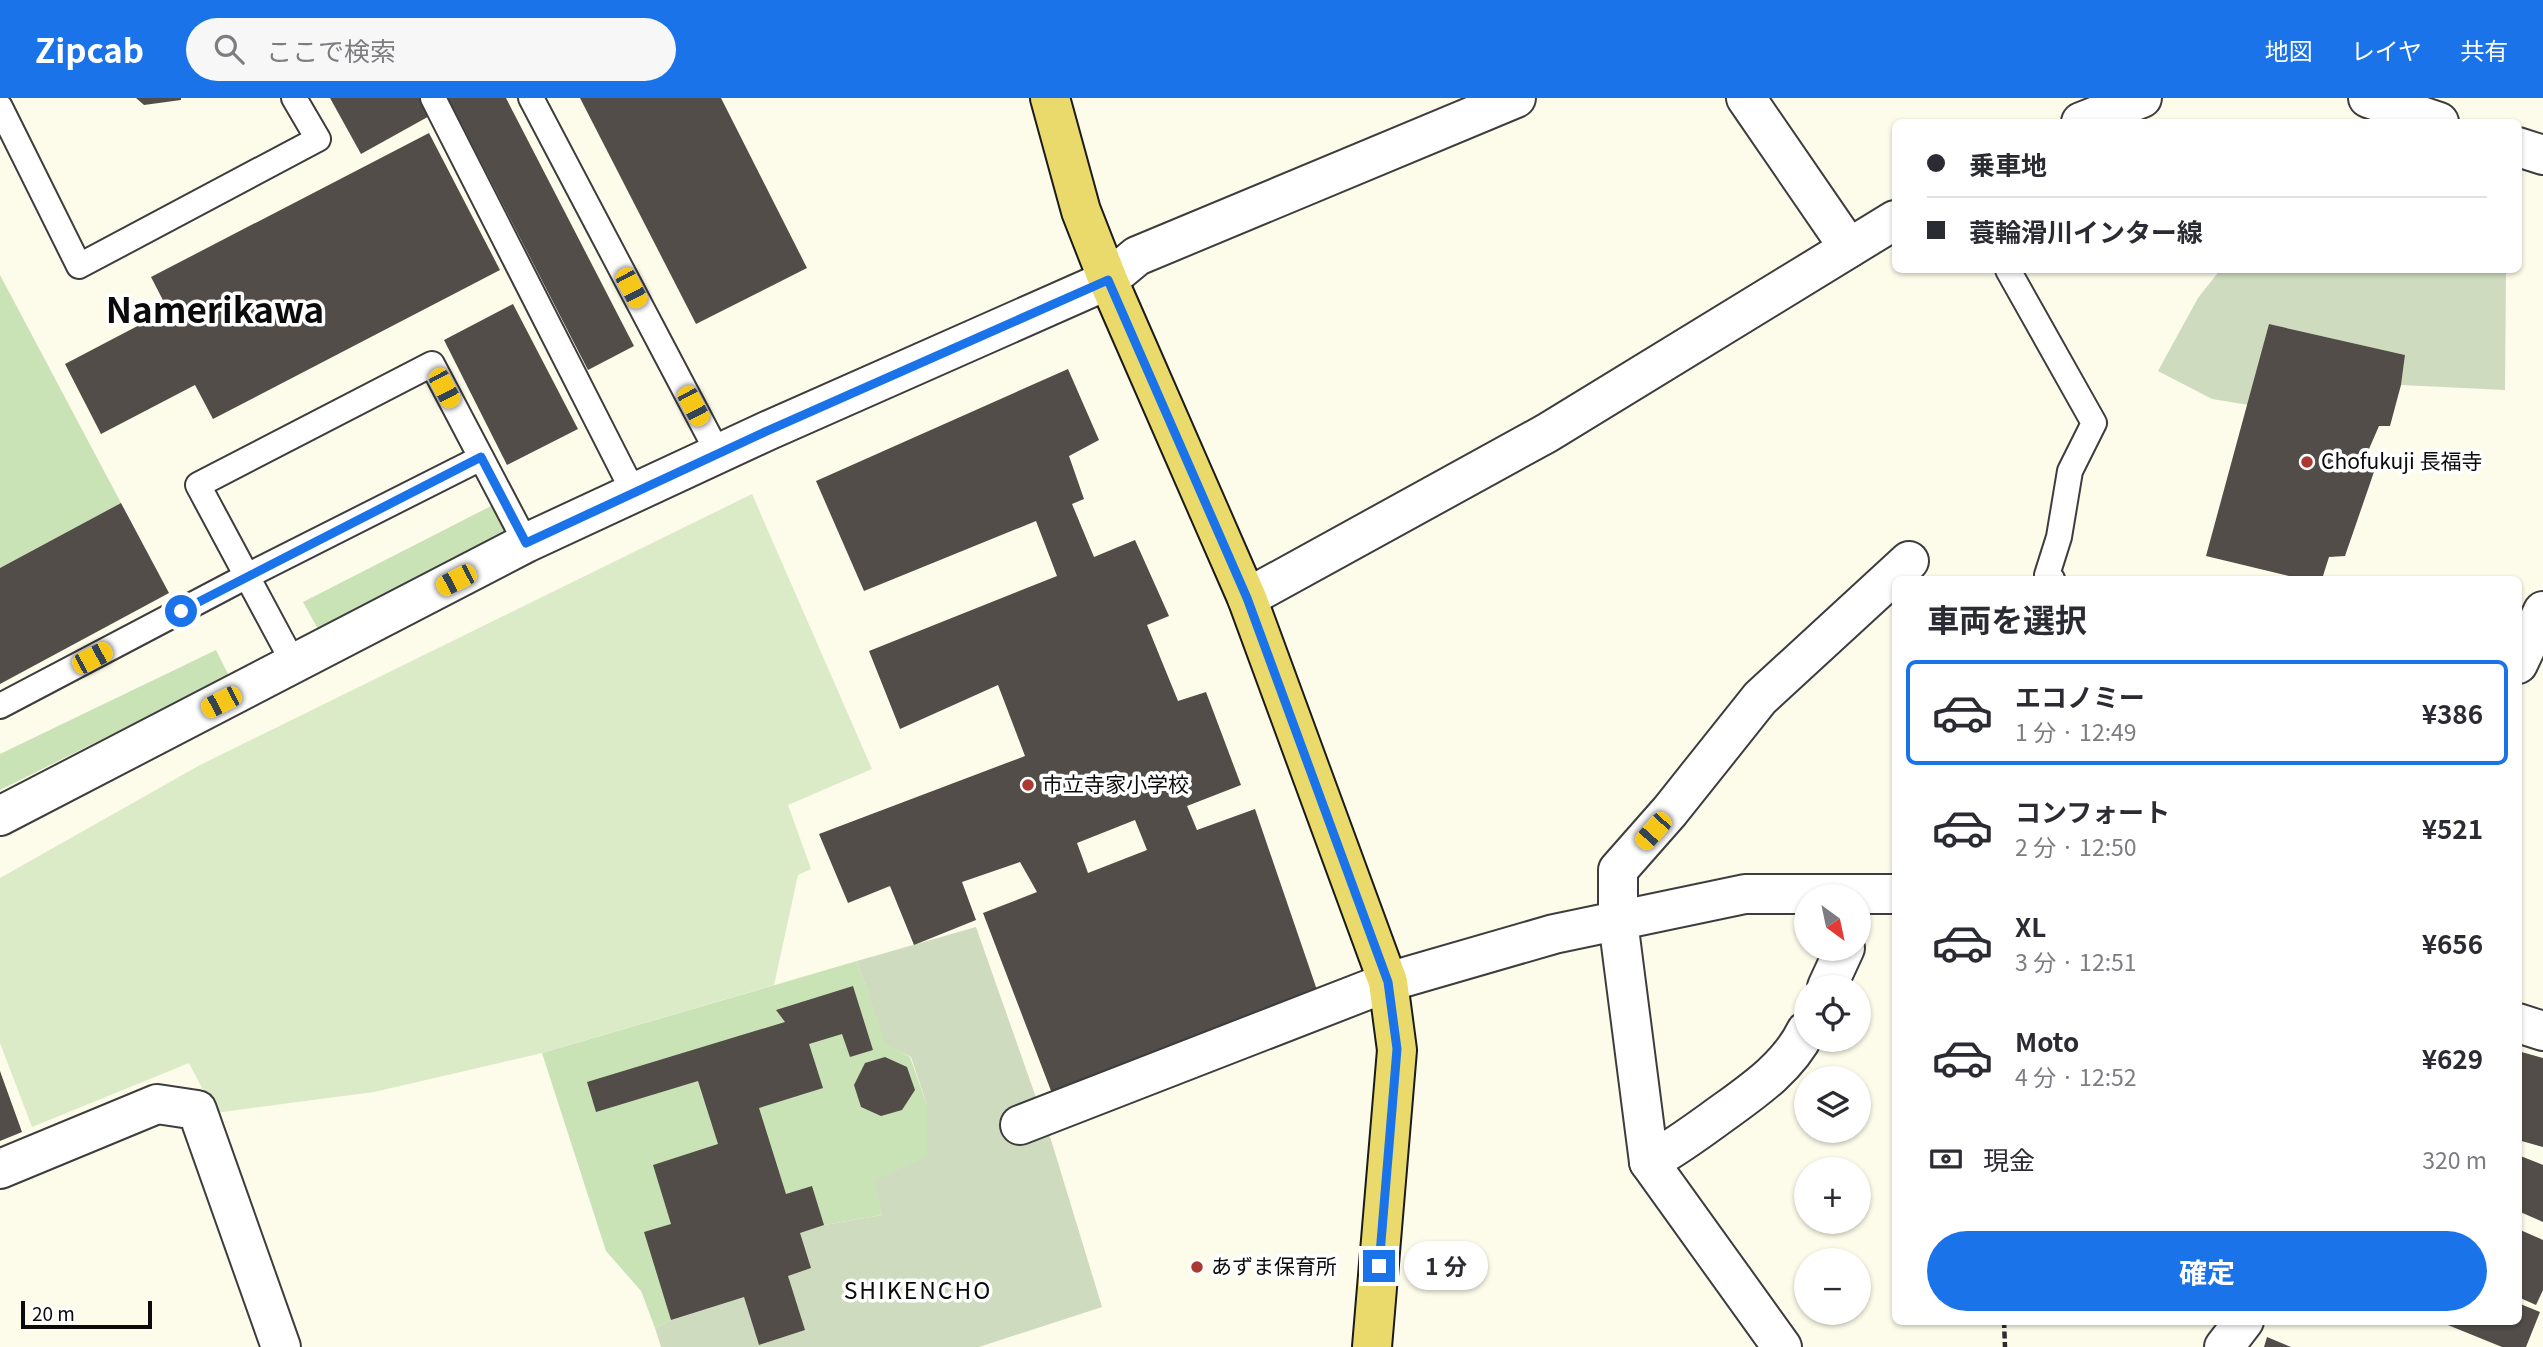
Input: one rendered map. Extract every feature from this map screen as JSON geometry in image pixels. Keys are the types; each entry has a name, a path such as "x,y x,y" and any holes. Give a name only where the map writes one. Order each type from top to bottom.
{"main road":[{"path":"1050,98 1082,211 1108,280 1247,598 1388,982 1397,1049 1372,1347"}],"street":[{"path":"0,816 526,543 718,453 1108,280 1137,256 1516,98"},
{"path":"1745,98 1849,248"},
{"path":"2089,119 2142,98"},
{"path":"2368,98 2430,119"},
{"path":"2522,148 2543,155"},
{"path":"1247,598 1547,433 1892,222"},
{"path":"1893,576 1909,561"},
{"path":"1782,1347 1649,1162 1618,921 1618,870 1670,811 1760,698 1892,577"},
{"path":"2522,656 2543,611"},
{"path":"1020,1125 1388,982 1554,934 1745,894 1875,903"},
{"path":"2522,1024 2543,1031"},
{"path":"1649,1162 1666,1153 1760,1086 1794,1052"},
{"path":"0,1169 157,1104 197,1110 281,1347"},
{"path":"2224,1347 2241,1325"}],"lane":[{"path":"0,107 79,266 318,139 294,98"},
{"path":"433,98 634,493"},
{"path":"531,98 718,453"},
{"path":"2010,273 2094,423 2070,471 2059,537 2048,576"},
{"path":"294,664 198,485 432,364 526,543"},
{"path":"0,706 481,457"}],"path":[{"path":"2004,1325 2005,1347"}],"green space":[{"path":"2218,273 2506,273 2505,390 2401,385 2405,355 2269,324 2249,405 2212,399 2158,371 2198,298"},
{"path":"0,275 121,503 0,568"},
{"path":"752,494 872,769 788,805 811,869 798,875 774,985 542,1053 374,1092 215,1113 189,1063 32,1127 0,1043 0,878 200,765"},
{"path":"495,504 509,532 318,629 303,602"},
{"path":"216,650 229,676 0,790 0,754"},
{"path":"976,927 1052,1143 1102,1307 979,1347 661,1347 655,1328 671,1320 744,1297 759,1345 804,1330 788,1276 811,1268 800,1233 824,1225 882,1215 874,1180 927,1157 927,1105 911,1057 885,1044 857,961"},
{"path":"857,961 885,1043 910,1057 927,1105 927,1158 875,1180 882,1215 824,1225 811,1268 789,1276 805,1330 759,1345 744,1298 671,1320 655,1328 641,1291 606,1251 542,1053"}],"building":[{"path":"136,98 181,98 181,100 144,105"},
{"path":"330,98 424,98 433,114 361,154"},
{"path":"448,98 506,98 634,346 588,370"},
{"path":"580,98 721,98 807,268 696,324"},
{"path":"429,133 500,270 213,419 195,385 101,434 65,364 168,310 151,277"},
{"path":"513,304 578,429 507,465 444,340"},
{"path":"2269,324 2405,355 2401,385 2390,426 2379,426 2362,465 2375,469 2345,556 2329,557 2323,576 2289,576 2206,556"},
{"path":"1068,369 1099,440 1069,456 1084,499 1072,504 1094,557 1135,540 1169,616 1147,625 1178,701 1206,692 1241,785 1187,806 1197,830 1255,809 1318,993 1053,1096 983,913 1037,892 1020,862 962,882 976,920 914,945 890,886 848,903 819,834 1025,756 998,685 900,729 869,651 1057,576 1036,521 864,591 816,481","holes":["1135,820 1147,850 1088,873 1077,843"]},
{"path":"121,503 169,593 0,684 0,568"},
{"path":"853,986 873,1050 850,1057 842,1034 809,1044 823,1088 759,1108 786,1194 812,1186 824,1225 800,1233 811,1268 788,1276 805,1330 759,1345 744,1297 671,1320 644,1232 671,1224 653,1165 718,1144 698,1081 596,1112 587,1082 785,1022 776,1010"},
{"path":"2522,1052 2543,1058 2543,1147 2522,1141"},
{"path":"885,1057 907,1067 915,1090 902,1110 881,1116 861,1107 854,1085 865,1063"},
{"path":"0,1071 22,1132 0,1141"},
{"path":"2522,1157 2543,1165 2543,1222 2522,1213"},
{"path":"2522,1231 2543,1240 2543,1290 2536,1305 2522,1299"},
{"path":"2522,1305 2540,1312 2526,1347 2502,1347 2448,1325 2522,1325"},
{"path":"2267,1337 2291,1347 2264,1347"}],"place":[{"name":"Chofukuji 長福寺","path":"2307,462"},
{"name":"市立寺家小学校","path":"1028,785"},
{"name":"あずま保育所","path":"1197,1267"}],"district":[{"name":"Namerikawa","path":"215,311"},
{"name":"SHIKENCHO","path":"918,1291"}],"route":[{"path":"181,611 481,457 526,543 767,431 1108,280 1247,598 1388,982 1397,1049 1379,1266"}]}
